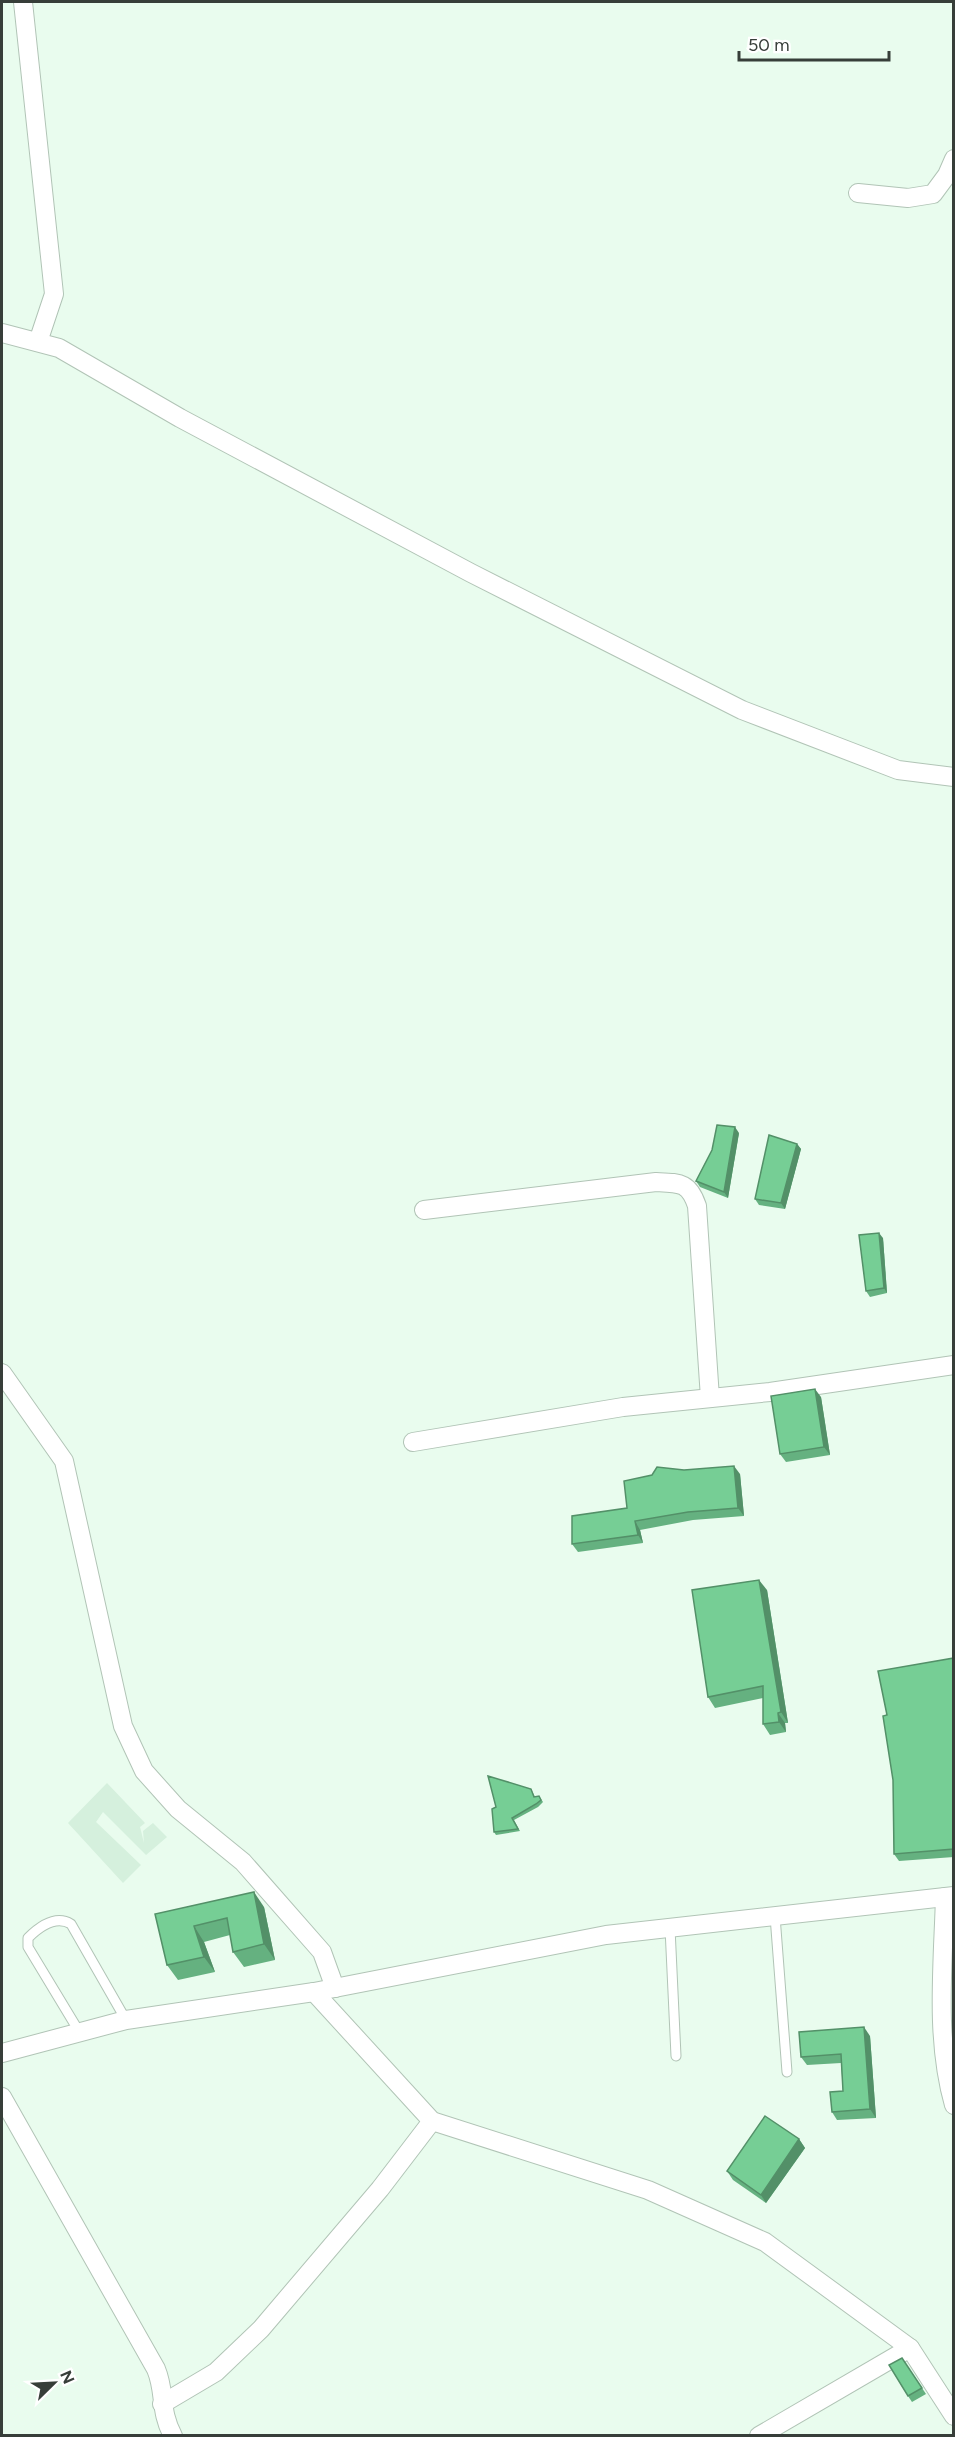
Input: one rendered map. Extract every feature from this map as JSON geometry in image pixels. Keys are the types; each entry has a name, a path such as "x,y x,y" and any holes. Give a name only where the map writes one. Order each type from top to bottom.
{"street":[{"path":"23,2 54,294 38,342"},
{"path":"858,193 908,198 933,194 947,175 954,159"},
{"path":"2,333 59,348 180,418 471,573 742,710 898,770 954,777"},
{"path":"424,1210 656,1182 680,1183 693,1193 697,1206 710,1398"},
{"path":"413,1442 623,1407 770,1392 954,1365"},
{"path":"2,1372 64,1461 123,1726 144,1771 178,1809 243,1862 267,1889 322,1952 335,1988"},
{"path":"2,2053 126,2020 314,1992 606,1935 949,1897 941,2007 948,2087 954,2105"},
{"path":"314,1992 432,2121 648,2190 765,2242 910,2348 954,2416"},
{"path":"2,2097 156,2369 162,2383 162,2404 166,2421 173,2436"},
{"path":"162,2404 216,2372 261,2330 380,2190 432,2121"},
{"path":"759,2436 910,2348"}],"lane":[{"path":"775,1916 788,2072"},
{"path":"80,2032 28,1947 28,1938 34,1931 55,1920 64,1920 71,1924 126,2020"},
{"path":"670,1928 676,2056"}],"shaded area":[{"path":"107,1783 145,1823 140,1827 144,1843 143,1831 153,1823 167,1837 146,1855 103,1812 96,1822 141,1865 123,1883 68,1823"}],"building":[{"path":"717,1125 735,1127 724,1192 696,1181 712,1150"},
{"path":"769,1135 797,1144 781,1203 755,1199"},
{"path":"879,1233 884,1288 866,1291 859,1235"},
{"path":"815,1389 824,1447 780,1454 771,1396"},
{"path":"734,1466 738,1508 688,1512 635,1521 638,1535 572,1544 572,1516 627,1508 624,1481 652,1475 657,1467 684,1470"},
{"path":"759,1580 781,1712 778,1713 779,1722 763,1724 763,1686 708,1697 692,1590"},
{"path":"954,1658 954,1849 894,1854 893,1780 883,1716 887,1715 878,1671"},
{"path":"488,1776 531,1789 534,1797 539,1796 541,1800 512,1818 518,1829 494,1832 492,1809 496,1807"},
{"path":"254,1892 264,1944 233,1952 227,1918 194,1926 204,1957 167,1965 155,1914"},
{"path":"864,2027 870,2109 832,2112 830,2092 843,2091 841,2054 801,2057 799,2032"},
{"path":"765,2116 799,2139 761,2195 727,2171"},
{"path":"902,2358 922,2388 908,2396 889,2365"}]}
